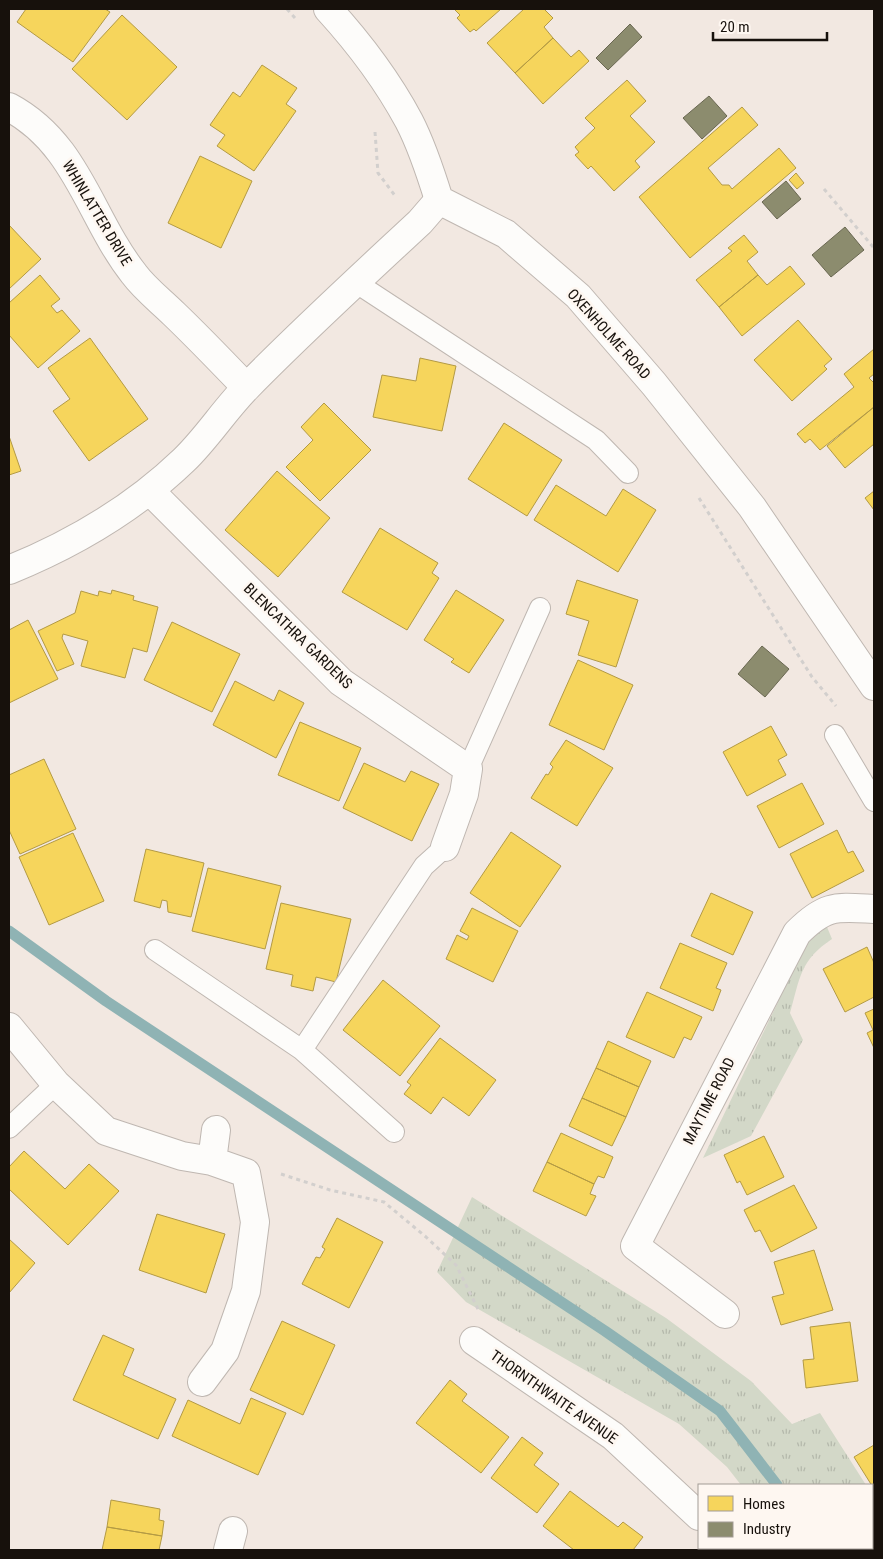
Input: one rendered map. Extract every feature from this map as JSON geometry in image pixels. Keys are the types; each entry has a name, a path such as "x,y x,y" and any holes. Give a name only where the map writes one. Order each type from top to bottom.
{"street":[{"path":"9,570 43,556 111,518 150,491 185,459 246,387 420,222 440,200 425,157 409,121 360,45 328,9"},
{"name":"WHINLATTER DRIVE","path":"9,107 22,114 54,142 79,176 103,227 134,275 246,387"},
{"name":"OXENHOLME ROAD","path":"440,200 506,234 578,296 654,384 752,507 874,686"},
{"name":"BLENCATHRA GARDENS","path":"150,491 341,682 468,769"},
{"path":"445,847 464,794 468,769"},
{"name":"MAYTIME ROAD","path":"725,1314 635,1246 797,933 814,916 834,908 874,909"},
{"path":"9,1027 56,1084 106,1131 182,1156 212,1161 246,1173 255,1222 246,1291 225,1351 202,1382"},
{"path":"212,1161 216,1130"},
{"name":"THORNTHWAITE AVENUE","path":"474,1341 613,1436 698,1515"}],"lane":[{"path":"355,282 596,440 628,473"},
{"path":"468,769 540,608"},
{"path":"835,735 874,801"},
{"path":"302,1050 424,866 445,847"},
{"path":"155,950 302,1050 394,1132"},
{"path":"9,1128 56,1084"}],"path":[{"path":"287,9 300,24"},
{"path":"375,127 378,173 400,202 420,222"},
{"path":"824,188 874,248"},
{"path":"697,496 812,677 841,713"},
{"path":"246,1173 277,1173 330,1190 384,1202 426,1236 456,1265 487,1327 474,1341"}],"green space":[{"path":"827,927 832,939 813,954 807,962 799,980 790,1013 803,1040 751,1136 703,1158 778,1002 789,964 802,945"},
{"path":"472,1197 666,1318 751,1381 792,1424 820,1413 865,1484 740,1484 727,1467 679,1424 466,1302 437,1272"}],"building: Homes":[{"path":"26,9 105,9 110,12 73,62 17,22"},
{"path":"454,9 501,9 476,31 474,29 470,32 457,18 460,15"},
{"path":"524,9 544,9 553,18 544,27 553,38 515,73 487,43"},
{"path":"122,15 177,67 127,120 72,69"},
{"path":"553,38 571,57 579,50 589,61 543,104 515,73"},
{"path":"262,65 297,88 286,104 296,111 254,171 217,146 225,135 210,125 233,92 240,97"},
{"path":"627,80 646,101 630,116 655,142 635,161 640,167 614,191 591,166 588,169 575,155 579,152 575,147 595,128 585,118"},
{"path":"742,107 758,125 708,168 722,185 729,185 732,189 779,148 796,168 690,258 639,197"},
{"path":"200,156 252,181 221,248 168,223"},
{"path":"796,173 804,183 797,189 789,180"},
{"path":"9,225 41,259 9,289"},
{"path":"744,235 758,252 747,261 758,275 719,307 696,280 732,251 728,248"},
{"path":"790,266 805,284 742,336 719,307 758,275 767,285"},
{"path":"40,275 60,299 51,306 57,313 62,310 80,331 38,368 9,335 9,303"},
{"path":"798,320 832,359 824,366 827,369 792,401 754,360"},
{"path":"90,338 148,419 89,461 53,411 70,399 48,368"},
{"path":"874,349 874,374 869,378 874,383 874,407 820,450 810,439 805,443 797,434 854,387 844,374"},
{"path":"420,358 456,366 442,431 373,417 382,375 416,381"},
{"path":"324,403 371,450 320,501 286,467 313,440 301,427"},
{"path":"874,407 874,444 845,468 827,446"},
{"path":"504,423 562,460 527,516 468,479"},
{"path":"9,436 21,471 9,475"},
{"path":"277,471 330,518 278,577 225,530"},
{"path":"556,485 606,516 623,489 656,510 618,572 534,520"},
{"path":"874,491 874,510 865,498"},
{"path":"380,528 438,563 432,573 439,578 407,630 342,592"},
{"path":"577,580 638,600 616,667 578,655 589,621 566,614"},
{"path":"112,590 134,596 133,600 158,607 147,652 133,648 125,678 81,666 88,641 63,634 62,638 74,664 57,671 38,631 75,613 81,591 98,596 99,591 111,594"},
{"path":"456,590 504,620 469,673 451,662 454,659 424,640"},
{"path":"28,620 58,679 9,703 9,630"},
{"path":"172,622 240,654 212,712 144,680"},
{"path":"578,660 633,685 604,750 549,725"},
{"path":"235,681 274,701 279,690 304,703 276,758 213,725"},
{"path":"300,722 361,748 339,801 278,775"},
{"path":"771,726 787,755 778,760 786,775 747,796 723,752"},
{"path":"566,740 613,768 577,826 531,798 546,774 548,775 553,767 550,764"},
{"path":"44,759 76,829 20,854 9,830 9,775"},
{"path":"364,763 405,782 411,771 439,784 412,841 343,808"},
{"path":"802,783 824,824 779,848 757,806"},
{"path":"837,830 848,853 853,851 864,871 812,898 790,854"},
{"path":"511,832 561,866 520,927 470,893"},
{"path":"73,833 104,901 49,925 19,857"},
{"path":"146,849 204,863 191,917 168,912 167,901 162,900 160,908 134,901"},
{"path":"208,868 281,886 265,949 192,931"},
{"path":"711,893 753,912 733,955 691,936"},
{"path":"281,903 351,919 336,982 316,977 313,991 291,986 293,975 266,969"},
{"path":"472,908 518,931 493,982 446,959 457,935 467,940 469,936 460,931"},
{"path":"680,943 727,963 716,988 721,990 713,1011 660,988"},
{"path":"867,947 874,963 874,997 845,1012 823,969"},
{"path":"383,980 440,1026 400,1076 343,1030"},
{"path":"647,992 702,1017 691,1040 684,1037 674,1058 626,1037"},
{"path":"874,1009 874,1048 867,1033 873,1030 865,1013"},
{"path":"440,1038 496,1080 469,1116 443,1097 431,1114 404,1094 411,1085 407,1082"},
{"path":"608,1041 651,1061 639,1087 596,1068"},
{"path":"596,1068 639,1087 626,1117 582,1098"},
{"path":"582,1098 626,1117 612,1146 569,1126"},
{"path":"561,1133 613,1157 604,1178 598,1176 594,1184 547,1162"},
{"path":"764,1136 784,1177 747,1195 740,1181 737,1183 724,1155"},
{"path":"24,1151 65,1189 89,1164 119,1191 68,1245 9,1189 9,1167"},
{"path":"547,1162 594,1184 590,1194 596,1196 586,1216 533,1191"},
{"path":"794,1185 817,1228 771,1252 760,1230 755,1232 744,1210"},
{"path":"157,1214 225,1234 206,1293 139,1270"},
{"path":"337,1218 383,1242 349,1308 302,1284 316,1257 320,1258 325,1249 322,1247"},
{"path":"9,1239 35,1263 9,1293"},
{"path":"814,1250 833,1310 781,1325 772,1297 784,1294 774,1262"},
{"path":"282,1321 335,1345 303,1415 250,1390"},
{"path":"850,1322 858,1381 806,1388 803,1360 814,1359 810,1327"},
{"path":"103,1335 134,1349 123,1375 176,1399 158,1439 73,1400"},
{"path":"450,1380 467,1394 462,1401 509,1437 481,1473 416,1423"},
{"path":"251,1398 286,1413 258,1475 172,1436 188,1400 240,1424"},
{"path":"522,1437 543,1453 534,1465 559,1484 537,1513 491,1478"},
{"path":"874,1445 874,1489 873,1484 871,1484 854,1457"},
{"path":"570,1491 618,1527 623,1522 643,1537 633,1550 574,1550 543,1526"},
{"path":"111,1500 160,1509 159,1520 164,1521 162,1536 107,1527"},
{"path":"107,1527 162,1536 159,1550 102,1550"}],"building: Industry":[{"path":"630,24 642,37 608,70 596,58"},
{"path":"709,96 727,116 702,139 683,118"},
{"path":"786,181 801,199 777,219 762,202"},
{"path":"845,227 864,250 831,277 812,255"},
{"path":"762,646 789,669 765,697 738,674"}],"waterway":[{"path":"9,931 106,1001 605,1331 720,1411 776,1484"}]}
